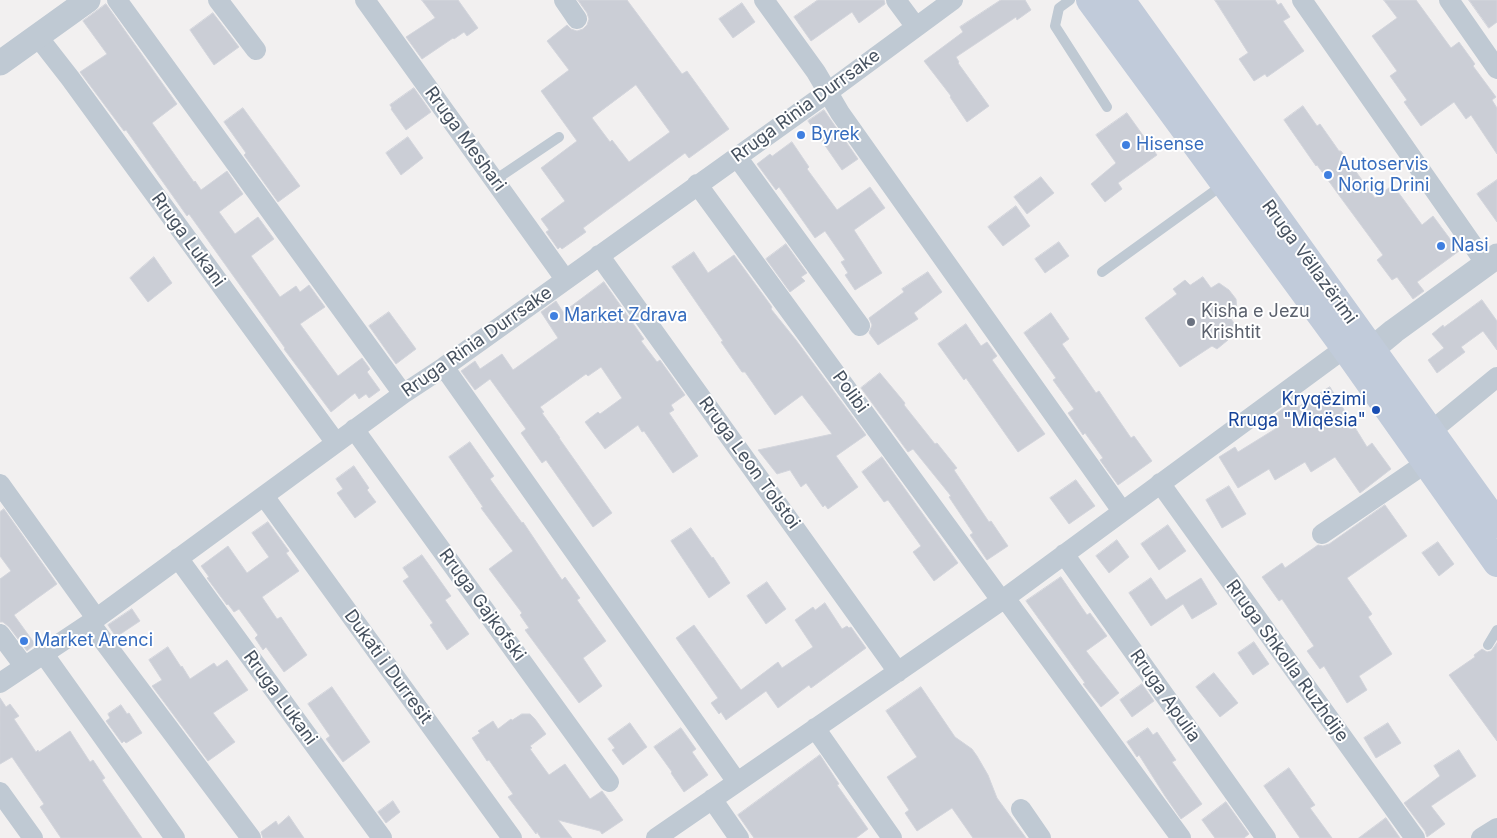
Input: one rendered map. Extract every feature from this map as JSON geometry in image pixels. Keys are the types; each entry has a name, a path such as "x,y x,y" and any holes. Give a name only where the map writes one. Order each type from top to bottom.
{"main road":[{"name":"Rruga Vëllazërimi","path":"1090,0 1345,348 1497,563"},
{"name":"Rruga Vëllazërimi","path":"1121,0 1497,524"}],"street":[{"path":"118,0 403,394"},
{"path":"218,0 256,50"},
{"name":"Rruga Meshari","path":"366,0 566,279"},
{"path":"564,0 577,19"},
{"path":"764,0 816,72 840,113 1122,511"},
{"path":"896,0 916,27"},
{"name":"Rruga Rinia Durrsake","path":"0,683 93,620 403,394 828,92 953,0"},
{"path":"1302,0 1492,260 1394,331 1371,350"},
{"path":"1449,0 1497,69"},
{"path":"0,63 38,37 79,3"},
{"name":"Rruga Lukani","path":"38,37 70,78 336,444"},
{"path":"737,157 860,326"},
{"name":"Polibi","path":"698,184 1181,838"},
{"name":"Rruga Leon Tolstoi","path":"599,255 898,672"},
{"path":"656,838 1003,599 1345,348"},
{"path":"444,366 737,782"},
{"path":"1430,432 1497,377"},
{"name":"Rruga Gajkofski","path":"354,430 609,782"},
{"path":"1322,534 1426,463"},
{"name":"Rruga Shkolla Ruzhdije","path":"1160,483 1415,838"},
{"path":"0,484 93,620 251,838"},
{"name":"Dukati i Durresit","path":"264,496 512,838"},
{"name":"Rruga Apulia","path":"1064,554 1266,838"},
{"name":"Rruga Lukani","path":"178,558 382,838"},
{"path":"0,634 24,666"},
{"path":"43,653 175,838"},
{"path":"815,728 892,838"},
{"path":"0,792 33,838"},
{"path":"712,800 739,838"},
{"path":"1021,809 1041,838"},
{"path":"1481,838 1497,828"}],"lane":[{"path":"1070,0 1059,8 1055,26 1107,107"},
{"path":"495,180 559,136"},
{"path":"1102,272 1224,184"},
{"path":"1488,645 1497,630"}],"building":[{"path":"422,0 458,0 478,28 467,36 464,32 453,38 422,59 406,37 435,18"},
{"path":"578,0 627,0 682,74 687,71 729,129 689,158 685,153 583,228 586,232 562,249 560,247 558,249 546,232 549,230 541,219 565,201 541,168 577,141 541,91 569,70 547,41 567,25 577,31 583,29 589,19","holes":["636,85 670,132 629,162 612,140 610,142 592,118"]},
{"path":"818,0 884,0 885,4 859,23 852,12 811,41 794,17"},
{"path":"1001,0 1025,0 1031,10 1017,20 1016,17 956,57 958,63 989,106 967,122 951,96 924,61 963,32 960,27"},
{"path":"1215,0 1275,0 1278,5 1281,3 1290,17 1283,21 1304,51 1267,77 1265,74 1254,81 1239,59 1248,53"},
{"path":"1384,0 1416,0 1451,48 1459,42 1475,64 1473,66 1496,97 1492,100 1497,108 1497,154 1471,115 1466,119 1454,102 1421,126 1404,102 1407,100 1390,76 1397,71 1372,36 1397,18"},
{"path":"1469,0 1497,0 1497,22 1489,28"},
{"path":"742,3 755,22 733,38 719,19"},
{"path":"106,4 177,104 152,123 201,190 227,171 243,194 219,212 235,234 258,217 274,239 251,256 280,297 296,286 300,292 309,285 325,307 300,324 338,376 362,358 370,369 367,372 380,390 369,398 366,394 359,399 355,393 331,412 189,214 187,216 126,130 124,131 80,72 107,54 83,21"},
{"path":"213,13 239,47 214,65 190,30"},
{"path":"414,88 431,112 406,130 390,105"},
{"path":"1303,106 1317,126 1320,124 1375,198 1393,185 1422,225 1433,216 1459,251 1417,282 1424,291 1413,299 1397,277 1392,280 1377,260 1383,255 1284,120"},
{"path":"243,108 300,186 278,202 244,155 246,153 224,122"},
{"path":"824,110 858,159 842,170 808,121"},
{"name":"Hisense","path":"1127,113 1157,155 1118,183 1122,189 1105,202 1091,184 1116,163 1096,135"},
{"path":"408,137 423,158 401,175 386,153"},
{"path":"792,142 809,167 807,169 837,210 870,187 885,208 854,230 882,273 855,290 845,275 848,273 841,262 845,260 825,231 815,238 779,187 776,190 757,164 770,154 772,156"},
{"path":"1041,177 1054,193 1027,214 1014,197"},
{"path":"1497,180 1497,222 1477,194"},
{"path":"1016,206 1030,226 1003,246 988,227"},
{"path":"1059,242 1069,256 1045,273 1035,259"},
{"path":"786,244 807,273 801,277 805,281 790,292 766,259"},
{"path":"694,252 708,273 734,255 772,307 771,309 866,435 836,456 858,487 828,509 825,505 823,507 806,483 801,487 790,470 777,474 758,450 832,434 802,395 775,415 745,372 742,372 672,267"},
{"path":"154,257 172,283 148,302 130,278"},
{"path":"928,272 942,292 914,313 918,319 878,345 869,333 872,325 869,318 904,292 902,289"},
{"name":"Kisha e Jezu Krishtit","path":"1203,277 1211,288 1219,283 1229,290 1236,299 1237,310 1229,316 1236,326 1224,335 1228,340 1217,349 1212,346 1180,367 1145,318 1177,294 1173,289 1185,280 1190,285"},
{"path":"604,282 644,339 641,341 657,362 660,360 685,395 671,405 674,410 669,413 698,456 673,473 638,425 605,449 585,422 622,398 601,367 588,376 586,374 540,407 544,412 542,413 612,513 593,527 546,460 542,463 521,433 526,429 490,379 475,390 461,371 475,361 480,369 502,354 513,370 558,338 541,312 556,301 563,312"},
{"path":"1482,300 1497,321 1497,350 1483,331 1461,347 1465,352 1437,373 1428,360 1444,348 1432,334"},
{"path":"389,312 416,349 396,364 369,326"},
{"path":"1051,313 1069,339 1062,344 1096,393 1099,391 1131,438 1134,436 1152,461 1118,485 1100,460 1103,458 1085,433 1083,435 1068,413 1074,409 1053,380 1056,378 1024,333"},
{"path":"966,324 981,346 987,342 997,356 992,360 1045,434 1018,452 966,378 964,380 938,344"},
{"path":"880,373 935,444 937,443 957,468 954,470 989,522 991,521 1008,546 987,560 970,535 973,533 949,497 951,496 913,449 908,452 861,388"},
{"path":"1330,387 1367,447 1372,443 1391,469 1360,493 1335,457 1311,472 1305,462 1275,480 1269,469 1238,488 1219,457 1235,447 1238,452 1280,426 1273,416 1295,400 1299,406"},
{"path":"470,442 494,476 490,479 523,522 562,580 565,577 580,598 577,600 606,641 583,658 602,686 579,703 525,630 529,628 520,615 522,613 489,569 513,551 481,508 483,507 449,457"},
{"path":"882,457 958,563 934,581 913,552 921,546 888,500 884,502 862,472"},
{"path":"354,466 376,502 355,518 337,493 343,489 336,479"},
{"path":"1076,480 1095,506 1069,524 1050,498"},
{"path":"1229,486 1246,514 1222,528 1206,500"},
{"path":"1385,505 1407,536 1347,578 1372,614 1368,617 1392,654 1359,676 1367,690 1347,703 1324,666 1320,669 1307,651 1314,646 1282,599 1279,601 1262,577 1282,563 1285,568 1318,545 1329,544"},
{"path":"4,509 57,584 14,615 35,644 27,651 9,627 0,622 0,579 11,571 0,556 0,512"},
{"path":"268,522 289,551 286,553 299,571 262,597 277,619 281,617 307,655 284,672 266,647 263,650 255,638 258,635 239,609 234,612 227,605 207,578 209,577 201,566 228,546 247,573 269,557 252,533"},
{"path":"1168,525 1186,551 1159,570 1141,544"},
{"path":"691,528 730,583 709,598 671,541"},
{"path":"1117,540 1129,557 1109,573 1096,556"},
{"path":"1438,542 1454,564 1439,576 1422,553"},
{"path":"422,555 451,596 445,600 469,634 447,650 430,625 433,623 403,581 409,577 403,568"},
{"path":"1061,577 1087,615 1090,613 1107,636 1086,651 1119,693 1101,707 1026,601"},
{"path":"1151,578 1166,600 1201,578 1217,604 1192,619 1183,604 1151,626 1129,593"},
{"path":"767,582 786,609 766,624 747,596"},
{"path":"825,603 842,629 847,626 851,627 866,648 811,688 809,685 778,708 766,691 726,720 721,712 719,714 711,703 718,698 676,638 694,625 741,690 778,662 782,668 813,647 795,620 813,607 815,610"},
{"path":"132,609 140,621 116,637 108,625"},
{"path":"1254,642 1269,664 1253,675 1238,653"},
{"path":"1497,643 1497,741 1449,675 1475,657 1474,655 1482,649 1487,652 1491,651"},
{"path":"168,647 190,679 214,663 217,667 227,660 248,690 213,713 235,742 208,761 152,686 162,680 149,660"},
{"path":"1214,673 1238,703 1220,717 1196,687"},
{"path":"1142,684 1154,701 1132,717 1120,700"},
{"path":"332,687 370,742 343,762 326,739 330,736 308,704"},
{"path":"921,687 955,737 972,749 977,756 988,775 997,798 1026,838 973,838 952,808 917,831 905,813 909,810 887,777 917,757 886,711"},
{"path":"0,698 6,707 10,704 19,716 14,719 36,752 38,750 39,752 70,731 90,762 93,760 105,778 102,780 142,838 61,838 40,807 44,804 12,757 0,764"},
{"path":"121,705 127,714 129,713 142,733 126,743 124,741 122,743 106,721 110,718 108,714"},
{"path":"522,714 530,714 546,734 530,746 532,748 530,749 549,775 565,764 590,799 602,791 623,820 602,834 600,831 558,820 572,838 541,838 537,832 536,834 508,797 513,794 472,738 480,733 478,731 493,721 498,729 511,719"},
{"path":"630,723 647,747 623,765 612,750 615,748 608,739"},
{"path":"1388,723 1401,743 1376,758 1364,738"},
{"path":"681,728 696,749 692,752 708,775 684,792 654,747"},
{"path":"1148,728 1153,735 1157,732 1176,760 1172,762 1202,804 1181,819 1139,755 1137,757 1127,742"},
{"path":"1459,750 1476,776 1431,806 1445,824 1427,837 1425,831 1404,803 1440,776 1434,766"},
{"path":"820,755 839,784 837,785 868,829 856,838 754,838 738,815"},
{"path":"1289,768 1315,805 1310,808 1332,838 1300,838 1264,786"},
{"path":"393,801 400,812 386,823 378,812"},
{"path":"1226,802 1249,834 1244,838 1215,838 1202,820"},
{"path":"289,816 304,838 263,838 261,832 276,821 278,825"},
{"path":"1386,818 1400,838 1359,838"}],"place":[{"name":"Byrek","path":"801,135"},
{"name":"Hisense","path":"1126,145"},
{"name":"Autoservis Norig Drini","path":"1328,175"},
{"name":"Nasi","path":"1441,246"},
{"name":"Market Zdrava","path":"554,316"},
{"name":"Kisha e Jezu Krishtit","path":"1191,322"},
{"name":"Kryqëzimi Rruga \"Miqësia\"","path":"1376,410"},
{"name":"Market Arenci","path":"24,641"}]}
